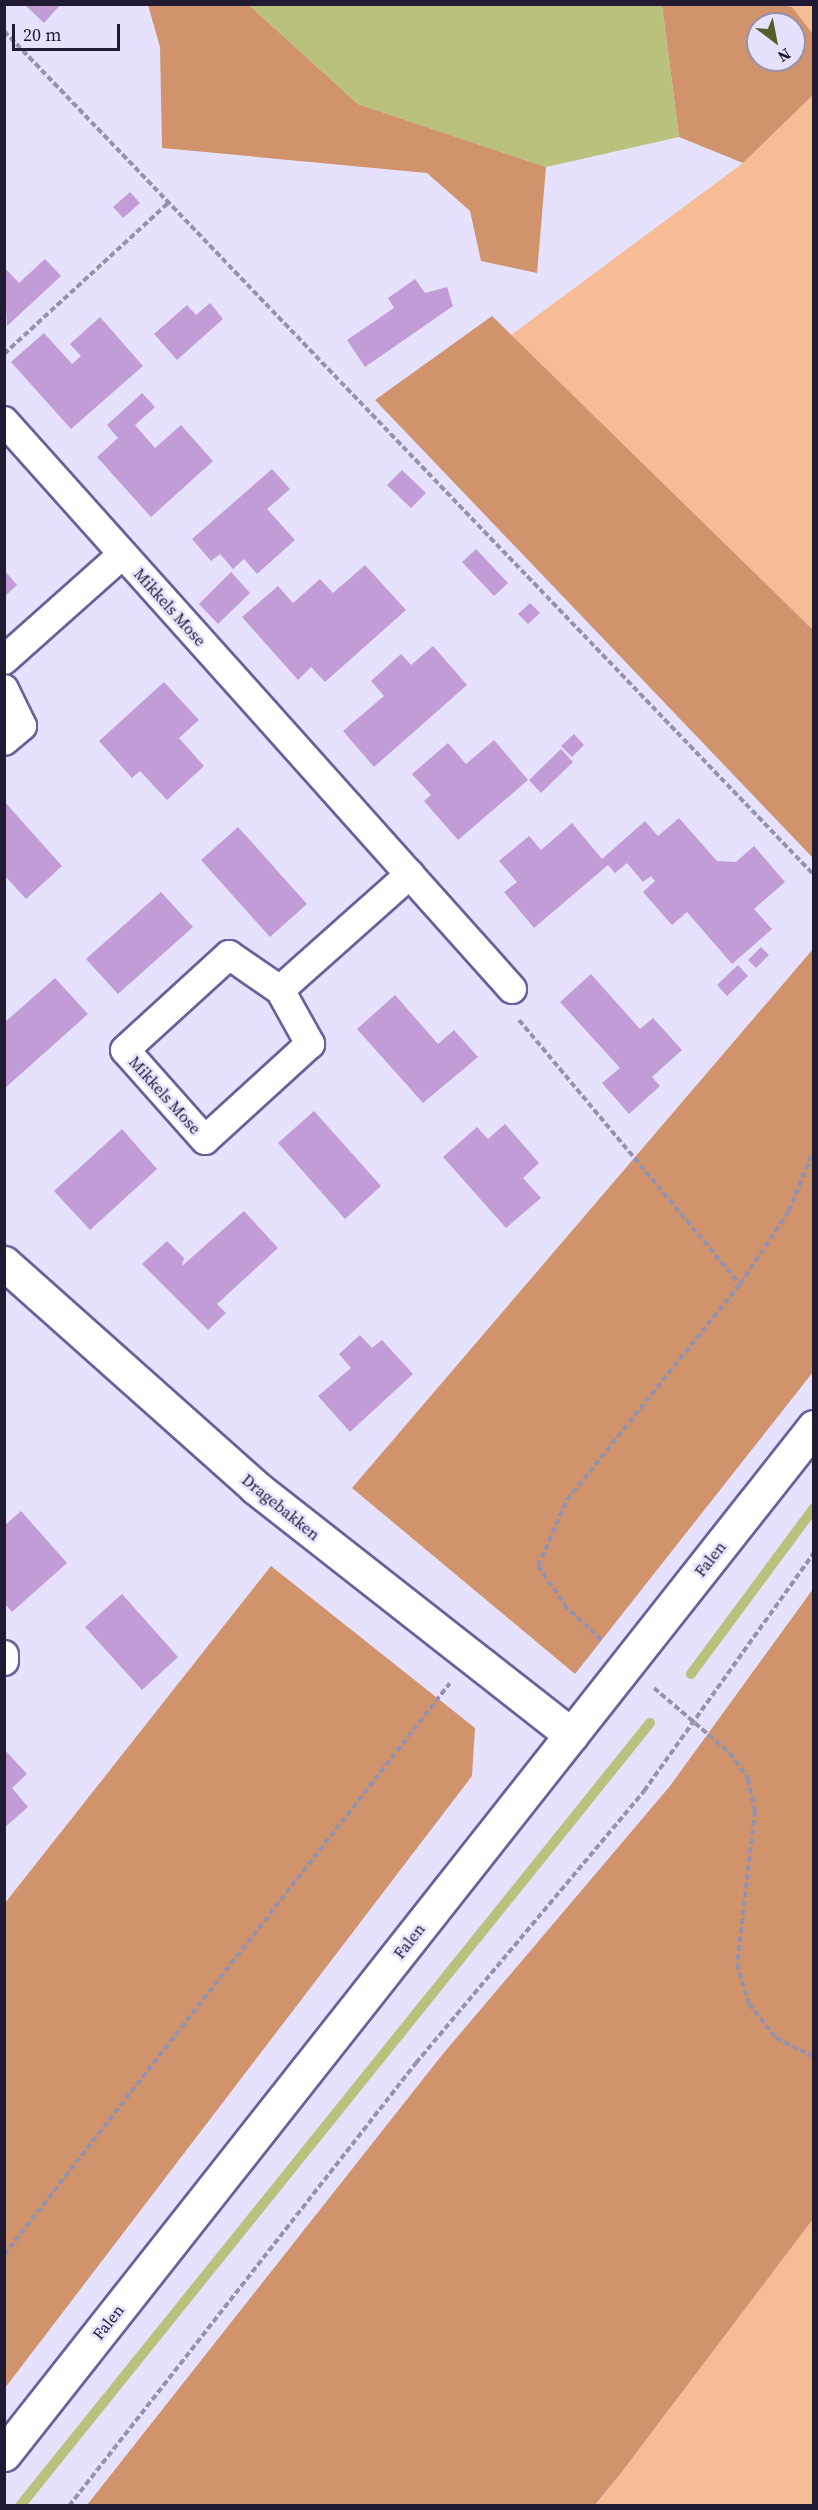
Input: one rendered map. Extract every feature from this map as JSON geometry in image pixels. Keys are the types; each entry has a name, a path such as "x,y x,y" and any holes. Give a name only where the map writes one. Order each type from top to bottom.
{"street":[{"name":"Mikkels Mose","path":"4,421 512,989"},
{"name":"Mikkels Mose","path":"4,660 123,554"},
{"path":"4,689 22,726 4,741"},
{"path":"280,990 410,874"},
{"name":"Mikkels Mose","path":"229,955 280,990 310,1044 205,1140 124,1050 229,955"},
{"name":"Dragebakken","path":"4,1263 255,1487 571,1735"},
{"name":"Falen","path":"4,2454 813,1427"},
{"path":"4,1655 4,1661"}],"path":[{"path":"4,31 813,875"},
{"path":"4,354 168,203"},
{"path":"512,989 509,1008 740,1284"},
{"path":"69,2505 416,2063 644,1791 813,1553"},
{"path":"4,2255 206,2003 470,1656"}],"shaded area":[{"path":"776,4 792,7 796,12 746,12 746,72 806,72 806,25 813,34 813,95 743,163 679,137 662,5"},
{"path":"148,5 249,5 358,104 546,167 537,273 481,261 470,211 427,173 162,148 160,47"},
{"path":"249,5 662,5 679,137 546,167 358,104"},
{"path":"776,5 813,5 813,34 806,25 806,12 796,12 792,7"},
{"path":"813,95 813,630 511,335 743,163"},
{"path":"492,316 813,630 813,858 375,400"},
{"path":"813,949 813,1372 575,1674 352,1488"},
{"path":"271,1566 475,1728 472,1776 5,2388 5,1903"},
{"path":"813,1589 813,2219 621,2473 595,2505 87,2505 442,2055 670,1786"},
{"path":"813,2219 813,2505 595,2506 621,2473"}],"building":[{"path":"24,4 61,4 44,23"},
{"path":"130,192 140,203 123,218 113,207"},
{"path":"45,259 61,276 7,326 4,267 19,283"},
{"path":"415,279 425,293 447,287 453,306 365,367 347,340 394,308 388,298"},
{"path":"210,303 223,319 177,360 154,334 187,305 196,315"},
{"path":"100,317 143,366 71,429 11,362 44,333 72,364 81,356 70,344"},
{"path":"142,393 155,407 135,425 155,448 181,425 213,461 151,517 97,457 118,438 107,425"},
{"path":"272,469 290,489 267,509 295,540 257,574 244,559 233,569 220,554 211,561 192,539"},
{"path":"402,470 426,493 411,508 387,485"},
{"path":"476,549 508,583 494,596 462,562"},
{"path":"365,565 406,610 325,682 311,667 298,680 242,617 278,586 293,603 320,579 333,593"},
{"path":"5,571 17,585 5,596"},
{"path":"231,572 250,593 218,624 199,604"},
{"path":"530,603 540,613 528,624 518,614"},
{"path":"433,646 467,685 374,767 343,731 384,696 371,681 401,654 411,665"},
{"path":"164,682 199,720 179,738 204,766 167,800 140,771 132,778 99,741"},
{"path":"574,734 584,745 572,757 561,746"},
{"path":"494,740 528,780 458,840 424,801 431,795 412,774 448,743 466,764"},
{"path":"561,749 573,762 541,793 529,780"},
{"path":"4,801 62,866 26,899 4,875"},
{"path":"679,818 717,861 736,862 754,846 785,882 754,909 772,929 732,964 687,912 672,925 643,892 655,881 651,876 643,882 627,863 615,873 608,865 534,928 504,892 517,882 499,861 529,836 541,850 572,823 602,859 645,821 658,836"},
{"path":"238,827 307,904 270,937 201,860"},
{"path":"161,892 193,927 118,994 86,959"},
{"path":"761,947 769,955 756,968 748,960"},
{"path":"738,965 748,976 727,996 717,985"},
{"path":"591,974 640,1029 653,1018 682,1050 652,1077 660,1086 629,1114 602,1083 620,1068 560,1002"},
{"path":"55,978 88,1014 4,1089 4,1023"},
{"path":"395,995 438,1044 454,1030 478,1057 423,1103 357,1029"},
{"path":"314,1111 381,1186 345,1219 278,1143"},
{"path":"505,1124 539,1163 523,1178 541,1198 506,1228 443,1157 477,1127 488,1139"},
{"path":"122,1129 157,1169 90,1230 54,1191"},
{"path":"244,1211 278,1248 217,1304 226,1313 208,1330 142,1264 167,1241 184,1258 182,1266"},
{"path":"360,1335 372,1348 382,1340 413,1374 350,1432 318,1396 351,1368 339,1354"},
{"path":"21,1511 67,1563 12,1612 4,1603 4,1526"},
{"path":"122,1594 178,1657 142,1690 85,1627"},
{"path":"4,1749 27,1774 12,1788 28,1807 4,1828"}],"waterway":[{"path":"691,1674 814,1508"},
{"path":"20,2506 650,1723"}]}
